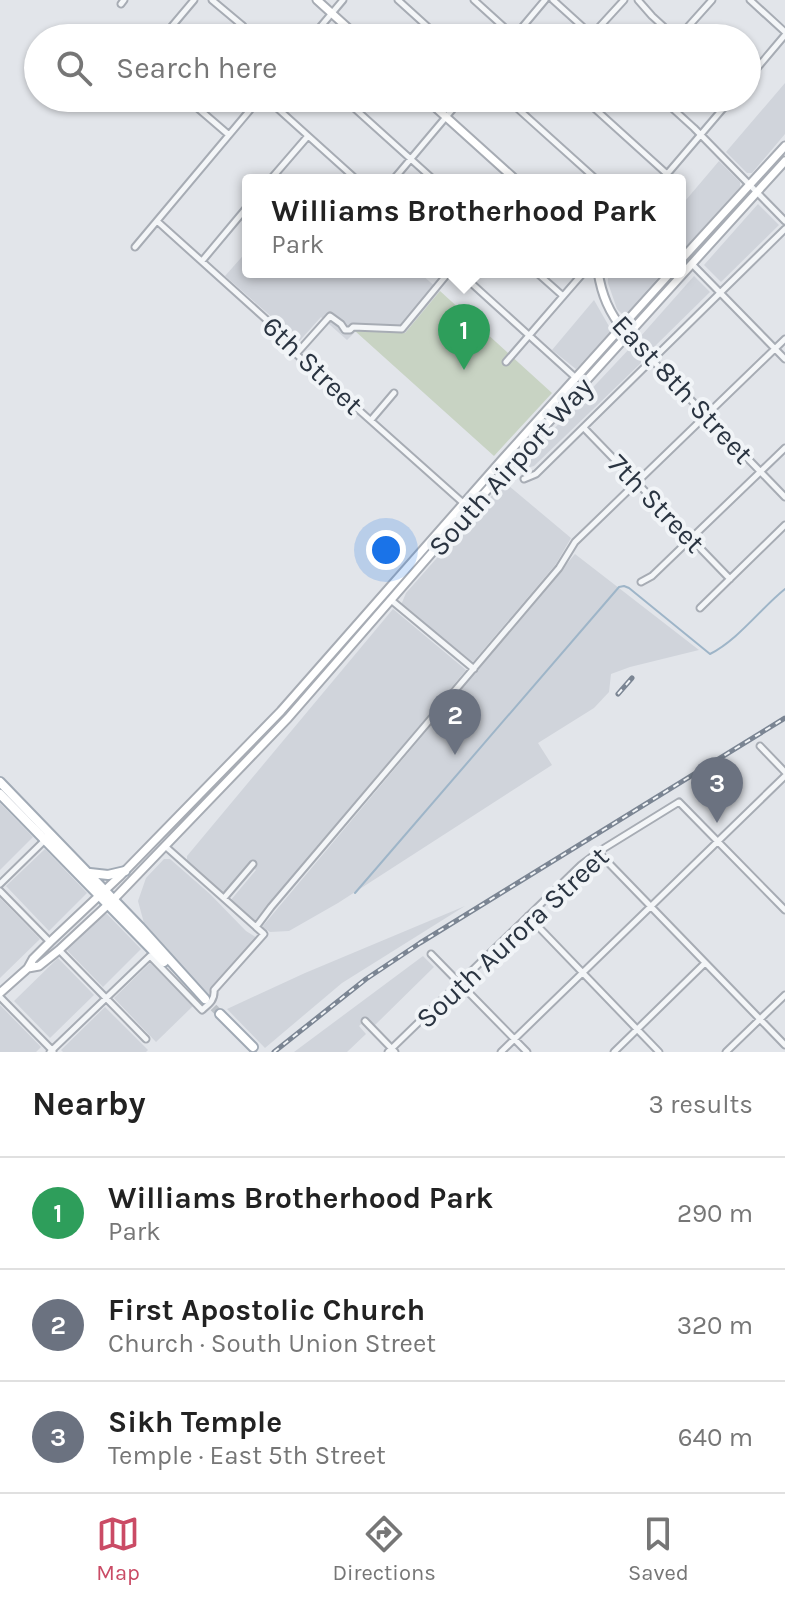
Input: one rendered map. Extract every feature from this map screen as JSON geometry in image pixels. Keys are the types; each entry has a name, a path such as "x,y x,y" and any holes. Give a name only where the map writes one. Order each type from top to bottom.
{"main road":[{"path":"317,0 343,24"},
{"path":"440,112 509,174"},
{"path":"686,253 785,146"},
{"name":"South Airport Way","path":"686,270 785,161"},
{"name":"East 8th Street","path":"599,278 611,314 625,331"},
{"name":"South Airport Way","path":"0,995 281,711 625,331 666,278"},
{"name":"South Airport Way","path":"28,968 41,964 59,950 110,902 288,718 576,378 678,278"},
{"path":"0,782 48,838 202,999"},
{"path":"1,796 87,872 102,894"},
{"path":"152,844 165,846"},
{"path":"87,872 97,875 125,871"},
{"path":"59,950 58,945 66,928"},
{"path":"41,964 50,942"},
{"path":"218,1016 252,1049"}],"street":[{"path":"174,24 194,0"},
{"path":"212,0 241,24"},
{"path":"322,24 343,0"},
{"path":"398,0 425,24"},
{"path":"474,0 500,24"},
{"path":"525,24 545,0"},
{"path":"553,0 579,24"},
{"path":"604,24 624,0"},
{"path":"638,0 661,24"},
{"path":"690,24 712,0"},
{"path":"750,0 785,33 761,63"},
{"path":"202,112 229,135"},
{"path":"135,247 250,112"},
{"path":"280,112 350,174"},
{"path":"359,112 427,174"},
{"path":"398,174 450,112"},
{"path":"522,112 590,174"},
{"path":"598,112 667,174 720,112"},
{"path":"676,112 785,221"},
{"path":"275,174 308,136"},
{"path":"202,261 242,213"},
{"name":"6th Street","path":"157,221 278,330 296,354 467,506"},
{"path":"524,479 536,474 785,229"},
{"path":"692,264 785,359"},
{"path":"296,354 330,316 348,331 353,327 402,329 444,278"},
{"path":"466,278 576,378"},
{"path":"543,278 563,296"},
{"path":"506,362 579,278"},
{"name":"East 8th Street","path":"625,331 785,497"},
{"path":"256,927 559,568 575,542 785,339"},
{"path":"371,420 394,393"},
{"name":"7th Street","path":"584,428 730,579"},
{"path":"641,582 652,576 785,448"},
{"path":"700,608 785,525"},
{"path":"391,600 474,669"},
{"path":"501,1052 785,774 760,746"},
{"name":"South Aurora Street","path":"391,1051 459,982 598,852 681,802 718,841"},
{"path":"0,884 48,838"},
{"path":"718,841 785,910"},
{"path":"0,995 52,1051 150,956 202,1010 214,998 214,990 264,934 165,846"},
{"path":"598,852 785,1045"},
{"path":"224,898 253,864"},
{"path":"0,891 50,942"},
{"path":"528,916 659,1052"},
{"path":"59,950 146,1039"},
{"path":"431,954 527,1052"},
{"path":"614,1052 705,963"},
{"path":"726,1052 785,995"},
{"path":"365,1021 391,1051"}],"shaded area":[{"path":"785,83 785,134 752,173 747,173 726,152"},
{"path":"719,161 740,182 740,187 686,247 686,200"},
{"path":"758,204 779,225 721,282 704,265"},
{"path":"242,257 242,278 426,278 440,291 405,333 356,331 347,340 321,317 295,346 281,325 225,276"},
{"path":"694,276 710,292 652,349 640,337"},
{"path":"608,278 658,278 626,314 617,309"},
{"path":"594,300 610,332 576,369 552,350"},
{"path":"630,348 643,361 534,466 516,471 509,486 571,538 556,564 473,662 401,605 406,593 504,482"},
{"path":"575,554 699,650 611,674 609,692 594,708 538,743 552,765 338,903 289,931 270,932 262,927"},
{"path":"393,609 466,670 254,922 230,901 256,870 252,867 226,897 187,861 187,856"},
{"path":"0,803 33,837 0,870"},
{"path":"45,849 87,893 49,931 6,886"},
{"path":"164,859 170,859 257,938 206,997 165,953 168,949 144,923 138,901 146,878"},
{"path":"0,898 40,939 0,978"},
{"path":"465,906 342,983 265,1048 227,1009 305,973"},
{"path":"107,914 141,949 103,987 60,943 88,918"},
{"path":"423,956 434,967 375,1025 368,1018 359,1026 366,1034 347,1052 294,1052"},
{"path":"58,958 94,995 50,1038 14,1001"},
{"path":"151,962 193,1006 156,1042 114,998"},
{"path":"0,1005 41,1047 36,1052 0,1052"},
{"path":"105,1007 148,1050 63,1052 61,1050"}],"green space":[{"path":"440,291 552,393 494,456 355,331 405,333"}],"waterway":[{"path":"355,893 619,587 629,588 710,654 721,648 785,589"}],"tunnel":[{"path":"205,999 220,1014"}],"railway":[{"path":"618,694 632,678"},
{"path":"274,1052 366,979 420,943 785,718"}],"place":[{"name":"Williams Brotherhood Park","path":"464,370"},
{"name":"First Apostolic Church","path":"455,755"},
{"name":"Sikh Temple","path":"717,823"}]}
